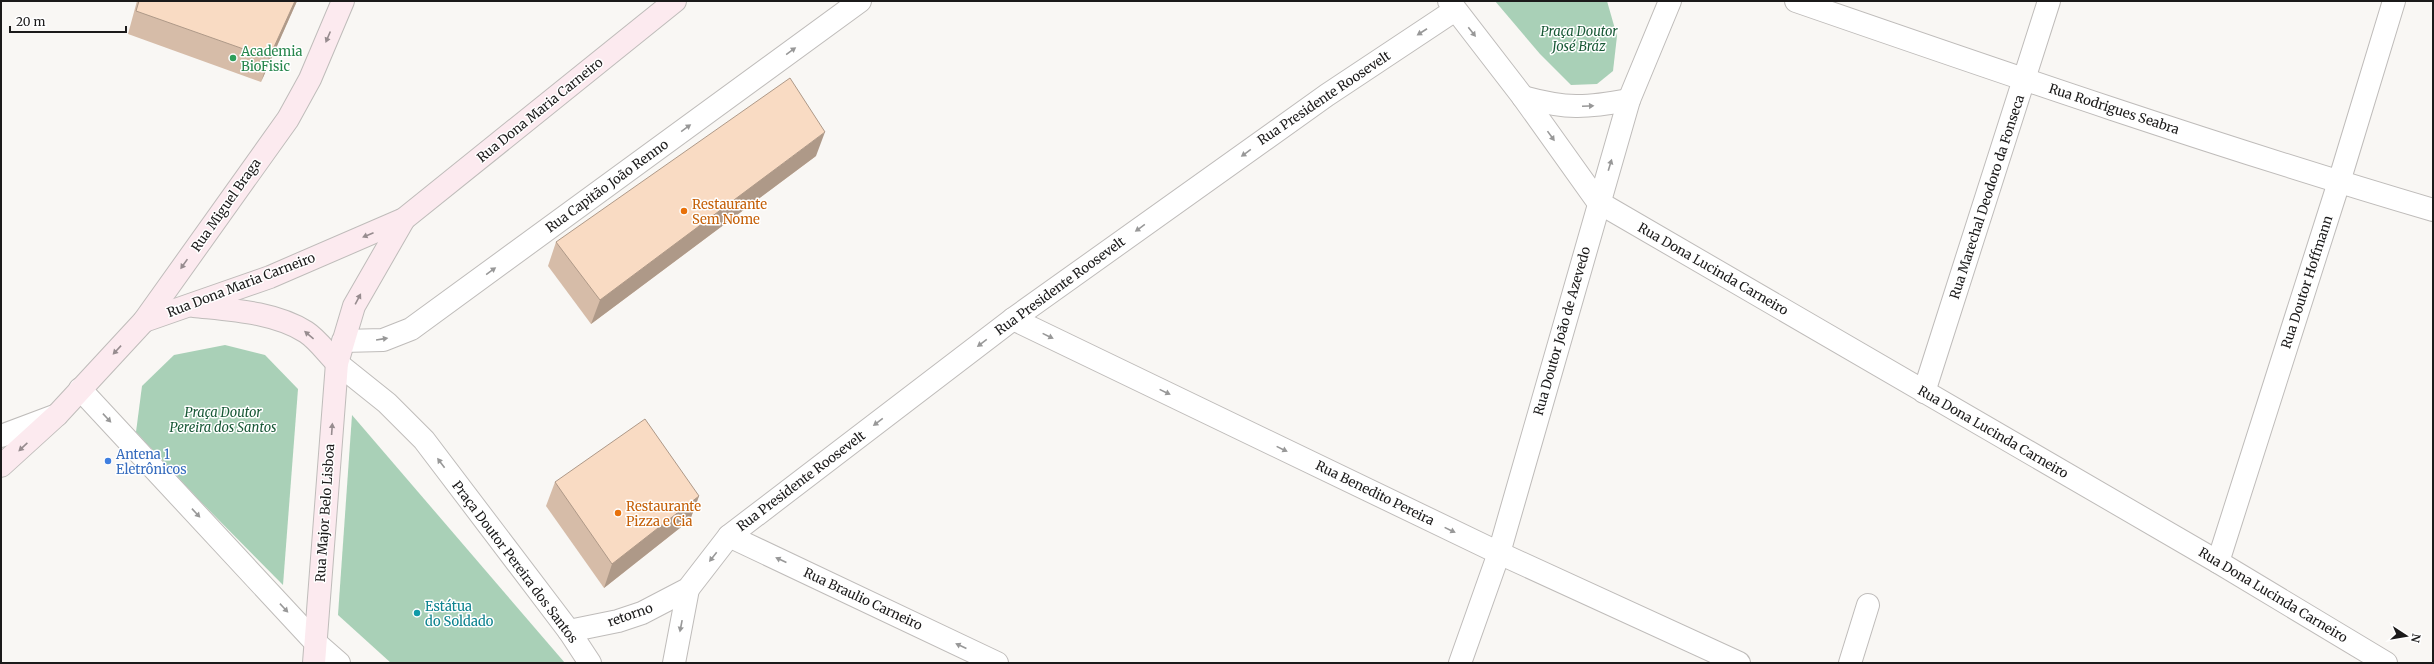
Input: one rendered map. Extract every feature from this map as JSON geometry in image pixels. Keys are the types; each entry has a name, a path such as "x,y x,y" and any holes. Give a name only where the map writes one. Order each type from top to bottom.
{"street":[{"name":"Rua Miguel Braga","path":"1,466 57,415 144,321 288,119 310,79 343,1"},
{"name":"Rua Dona Maria Carneiro","path":"144,321 270,277 404,219 675,1"},
{"name":"Rua Capitão João Renno","path":"343,341 384,340 411,329 860,1"},
{"path":"1654,1 1656,37"},
{"name":"Rua Doutor João de Azevedo","path":"1460,663 1499,553 1598,202 1629,100 1670,1"},
{"name":"Rua Rodrigues Seabra","path":"1796,1 2024,79 2339,182 2433,210"},
{"name":"Rua Marechal Deodoro da Fonseca","path":"1924,392 2049,1"},
{"name":"Rua Doutor Hoffmann","path":"2218,562 2339,182 2394,1"},
{"path":"1452,6 1523,97 1598,202"},
{"name":"Rua Presidente Roosevelt","path":"688,589 729,536 1013,319 1452,6"},
{"path":"1523,97 1556,106 1590,107 1629,100"},
{"name":"Rua Dona Lucinda Carneiro","path":"1598,202 2218,562 2386,663"},
{"name":"Rua Dona Maria Carneiro","path":"337,362 354,306 404,219"},
{"path":"189,305 236,311 276,319 306,332 337,362"},
{"name":"Rua Benedito Pereira","path":"1013,319 1499,553 1739,663"},
{"name":"Praça Doutor Pereira dos Santos","path":"337,362 387,403 424,440 569,631 590,663"},
{"name":"Rua Major Belo Lisboa","path":"314,663 337,362"},
{"path":"80,389 315,642 339,663"},
{"path":"1,436 57,415"},
{"name":"Rua Braulio Carneiro","path":"729,536 997,663"},
{"path":"674,663 688,589"},
{"name":"retorno","path":"569,631 618,621 642,613 688,589"},
{"path":"1850,663 1868,606"}],"green space":[{"name":"Praça Doutor José Bráz","path":"1495,1 1607,1 1617,36 1613,71 1597,84 1571,85 1540,54"},
{"name":"Praça Doutor Pereira dos Santos","path":"225,345 265,355 298,389 283,585 201,502 136,432 142,386 174,355"},
{"path":"352,415 565,663 391,663 338,615"}],"building":[{"path":"139,1 295,1 269,58 136,11"},
{"name":"Restaurante Sem Nome","path":"790,78 825,132 600,300 556,242"},
{"name":"Restaurante Pizza e Cia","path":"645,419 699,496 612,564 555,482"}],"place":[{"name":"Academia BioFisic","path":"233,58"},
{"name":"Restaurante Sem Nome","path":"684,211"},
{"name":"Antena 1 Eletrônicos","path":"108,461"},
{"name":"Restaurante Pizza e Cia","path":"618,513"},
{"name":"Estátua do Soldado","path":"417,613"}]}
